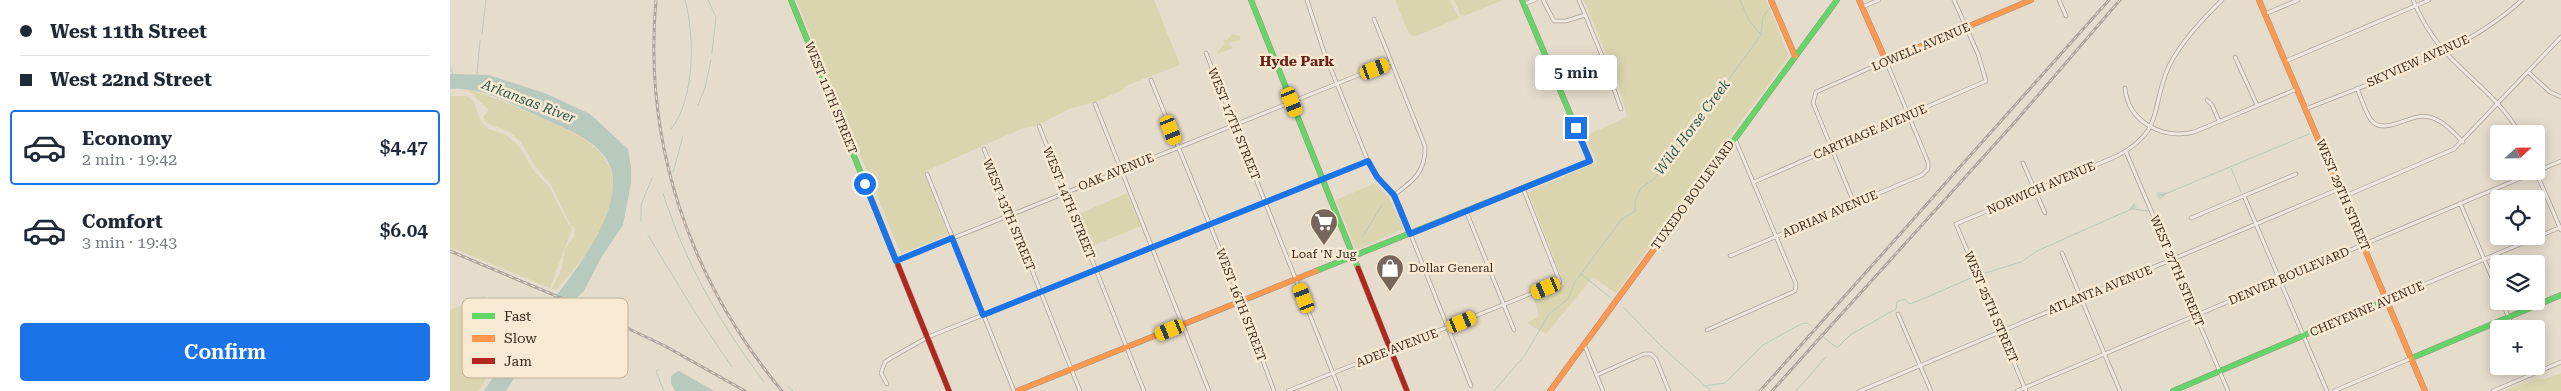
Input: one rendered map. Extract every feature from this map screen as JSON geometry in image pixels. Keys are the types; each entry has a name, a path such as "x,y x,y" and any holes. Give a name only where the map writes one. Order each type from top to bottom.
{"street":[{"name":"WEST 11TH STREET","path":"791,0 949,391"},
{"path":"1251,0 1407,391"},
{"path":"1307,0 1368,161 1377,177 1394,195 1471,386"},
{"path":"927,174 983,315 1016,391 1590,161 1523,2 1535,0"},
{"path":"1543,0 1554,22 1566,22 1585,15"},
{"path":"1578,0 1619,97 1621,109"},
{"path":"1771,0 1795,56"},
{"name":"TUXEDO BOULEVARD","path":"1550,391 1837,0"},
{"path":"1859,0 1909,115"},
{"path":"1862,7 1879,0"},
{"path":"1954,0 1966,28"},
{"name":"LOWELL AVENUE","path":"1831,148 1813,103 1813,97 1816,92 2031,0"},
{"path":"2059,0 2066,16"},
{"path":"2151,127 2169,66 2190,35 2222,0"},
{"name":"WEST 29TH STREET","path":"2259,0 2298,88 2425,391"},
{"path":"2265,14 2298,0"},
{"path":"2413,0 2429,31 2444,51 2499,103 2514,125"},
{"path":"2286,61 2429,0"},
{"name":"SKYVIEW AVENUE","path":"2306,109 2444,51 2477,35 2522,0"},
{"path":"1374,19 1424,146 1423,168 1415,180 1394,195"},
{"name":"CARTHAGE AVENUE","path":"1754,182 1986,82 1987,77 1966,28"},
{"path":"2343,197 2442,156 2463,142 2561,37"},
{"name":"WEST 17TH STREET","path":"1206,53 1340,391"},
{"path":"2235,57 2257,105"},
{"name":"OAK AVENUE","path":"896,261 1391,62"},
{"path":"2528,72 2550,92 2561,97"},
{"name":"WEST 16TH STREET","path":"1151,80 1274,391"},
{"path":"2125,88 2128,101 2136,114 2151,127 2166,133 2179,134 2194,132 2298,88"},
{"path":"2357,88 2369,116 2379,125 2388,126 2413,117 2431,117 2442,122 2463,142"},
{"path":"2207,100 2212,105 2219,122"},
{"path":"1095,104 1209,391"},
{"name":"ADRIAN AVENUE","path":"1730,256 1922,175 1928,169 1928,162 1909,115"},
{"name":"WEST 14TH STREET","path":"1039,126 1144,391"},
{"name":"NORWICH AVENUE","path":"1956,224 2126,152 2146,135 2151,127"},
{"path":"1707,330 1795,290 1796,284 1734,138"},
{"path":"1831,148 1854,203"},
{"name":"WEST 13TH STREET","path":"984,149 1080,391"},
{"name":"WEST 27TH STREET","path":"2126,152 2228,391"},
{"path":"886,384 881,373 885,362 928,337 1368,161"},
{"name":"DENVER BOULEVARD","path":"2545,168 2561,161"},
{"path":"2023,163 2044,213"},
{"path":"2191,218 2296,174"},
{"name":"DENVER BOULEVARD","path":"2017,391 2516,180"},
{"path":"2540,180 2561,228"},
{"name":"ADEE AVENUE","path":"1288,391 1560,282 1523,188"},
{"name":"ATLANTA AVENUE","path":"1860,391 2340,189"},
{"path":"2244,196 2327,391"},
{"path":"2460,203 2490,274"},
{"path":"1466,211 1514,330"},
{"name":"WEST 25TH STREET","path":"1956,224 2025,389"},
{"name":"CHEYENNE AVENUE","path":"2173,391 2483,258 2561,228"},
{"path":"2062,253 2120,391"},
{"path":"2334,391 2561,295"},
{"path":"2505,310 2509,320"},
{"path":"1898,314 1931,391"},
{"path":"1584,344 1603,391"},
{"path":"1597,375 1644,354 1651,354 1656,359 1669,391"},
{"path":"2545,369 2561,362"},
{"path":"2493,391 2532,375"}],"shaded area":[{"path":"796,0 1154,0 1180,65 1128,85 1122,90 1096,102 1069,109 1038,125 1021,129 926,171 925,175 948,235 901,254"},
{"path":"1395,0 1449,0 1459,18 1414,37 1409,34"},
{"path":"1454,0 1503,0 1464,16 1460,14"},
{"path":"1584,0 1766,0 1789,56 1616,293 1593,277 1546,334 1527,323 1539,316 1534,299 1564,284 1528,192 1597,162 1585,136 1627,117 1619,85"},
{"path":"1232,34 1240,36 1240,40 1228,43 1233,48 1218,54 1218,51 1224,44 1223,40 1227,40"},
{"path":"468,90 504,102 572,133 587,141 599,151 607,163 612,177 613,194 606,221 585,256 556,290 552,289 562,268 565,249 574,237 575,230 550,183 537,169 520,141 511,133 487,123 483,117 489,110"},
{"path":"450,96 467,96 474,102 480,120 487,128 506,135 519,146 533,170 550,188 572,229 550,288 450,247"},
{"path":"1375,183 1390,199 1404,229 1358,249 1355,247 1336,200"},
{"path":"1127,193 1141,226 1092,246 1079,214"},
{"path":"462,305 462,378 486,378 479,391 450,391 450,310"},
{"path":"2561,373 2561,391 2504,391 2535,378 2516,388 2536,379 2545,379"}],"water":[{"name":"Arkansas River","path":"450,74 489,75 547,94 590,114 628,149 631,183 623,225 601,258 584,291 576,298 554,298 596,239 607,214 613,191 611,169 607,160 587,140 503,100 477,91 450,89"},
{"path":"678,371 714,391 675,391 671,383 671,376"},
{"path":"493,378 514,378 506,391 484,391"}],"waterway":[{"path":"482,34 486,0"},
{"path":"671,129 679,117 685,102 691,67 690,31 685,0"},
{"path":"708,0 716,17 712,53"},
{"path":"1740,0 1749,20 1760,34"},
{"name":"Wild Horse Creek","path":"1494,391 1525,355 1549,314 1568,299 1575,282 1621,220 1635,211 1635,201 1641,188 1653,180 1677,150 1761,35 1763,17 1771,6"},
{"path":"477,74 480,40"},
{"path":"698,105 705,88 711,60"},
{"path":"450,67 453,74"},
{"path":"2158,197 2309,134"},
{"path":"673,172 683,136"},
{"path":"2231,168 2241,192"},
{"path":"641,221 641,205 652,178"},
{"path":"663,193 682,244 705,292 764,382"},
{"path":"2157,193 2167,193"},
{"path":"2157,195 2165,194"},
{"path":"2159,199 2165,195"},
{"path":"2130,209 2135,203"},
{"path":"1363,236 1382,205"},
{"path":"2132,207 2136,205"},
{"path":"1982,274 2021,262 2037,251 2136,207"},
{"path":"2133,209 2148,211"},
{"path":"648,235 696,314 732,367"},
{"path":"1581,274 1611,298"},
{"path":"1819,333 1834,346 1838,347 1850,335 1896,309 1897,302 1905,299 1909,304 1971,278"},
{"path":"1623,307 1660,345 1711,391"},
{"path":"1704,386 1725,383 1763,345 1801,324 1807,323 1811,326"},
{"path":"1796,391 1826,357"},
{"path":"659,369 656,371 664,391"},
{"path":"787,386 793,391"}],"railway":[{"path":"656,0 654,54 657,106 666,158 680,208 698,256 722,303 750,348 782,391"},
{"path":"1760,391 2109,0"},
{"path":"1772,391 2015,122 2120,0"},
{"path":"450,251 561,298"},
{"path":"628,328 665,346 745,391"}],"traffic: fast":[{"path":"791,0 898,265"},
{"path":"1251,0 1358,268"},
{"path":"1316,271 1590,161 1522,0"},
{"path":"1715,166 1837,0"},
{"path":"2412,358 2561,295"},
{"path":"2173,391 2387,300"}],"traffic: slow":[{"path":"1771,0 1795,56"},
{"path":"1859,0 1886,61 2031,0"},
{"path":"2259,0 2425,391"},
{"path":"1550,391 1715,166"},
{"path":"1017,391 1316,271"}],"traffic: jam":[{"path":"898,265 949,391"},
{"path":"1358,268 1407,391"}],"place":[{"name":"Loaf 'N Jug","path":"1324,246"},
{"name":"Dollar General","path":"1390,292"}],"district":[{"name":"Hyde Park","path":"1297,61"}],"route":[{"path":"865,184 896,261 952,238 983,315 1368,161 1377,177 1394,195 1410,234 1590,161 1576,128"}]}
